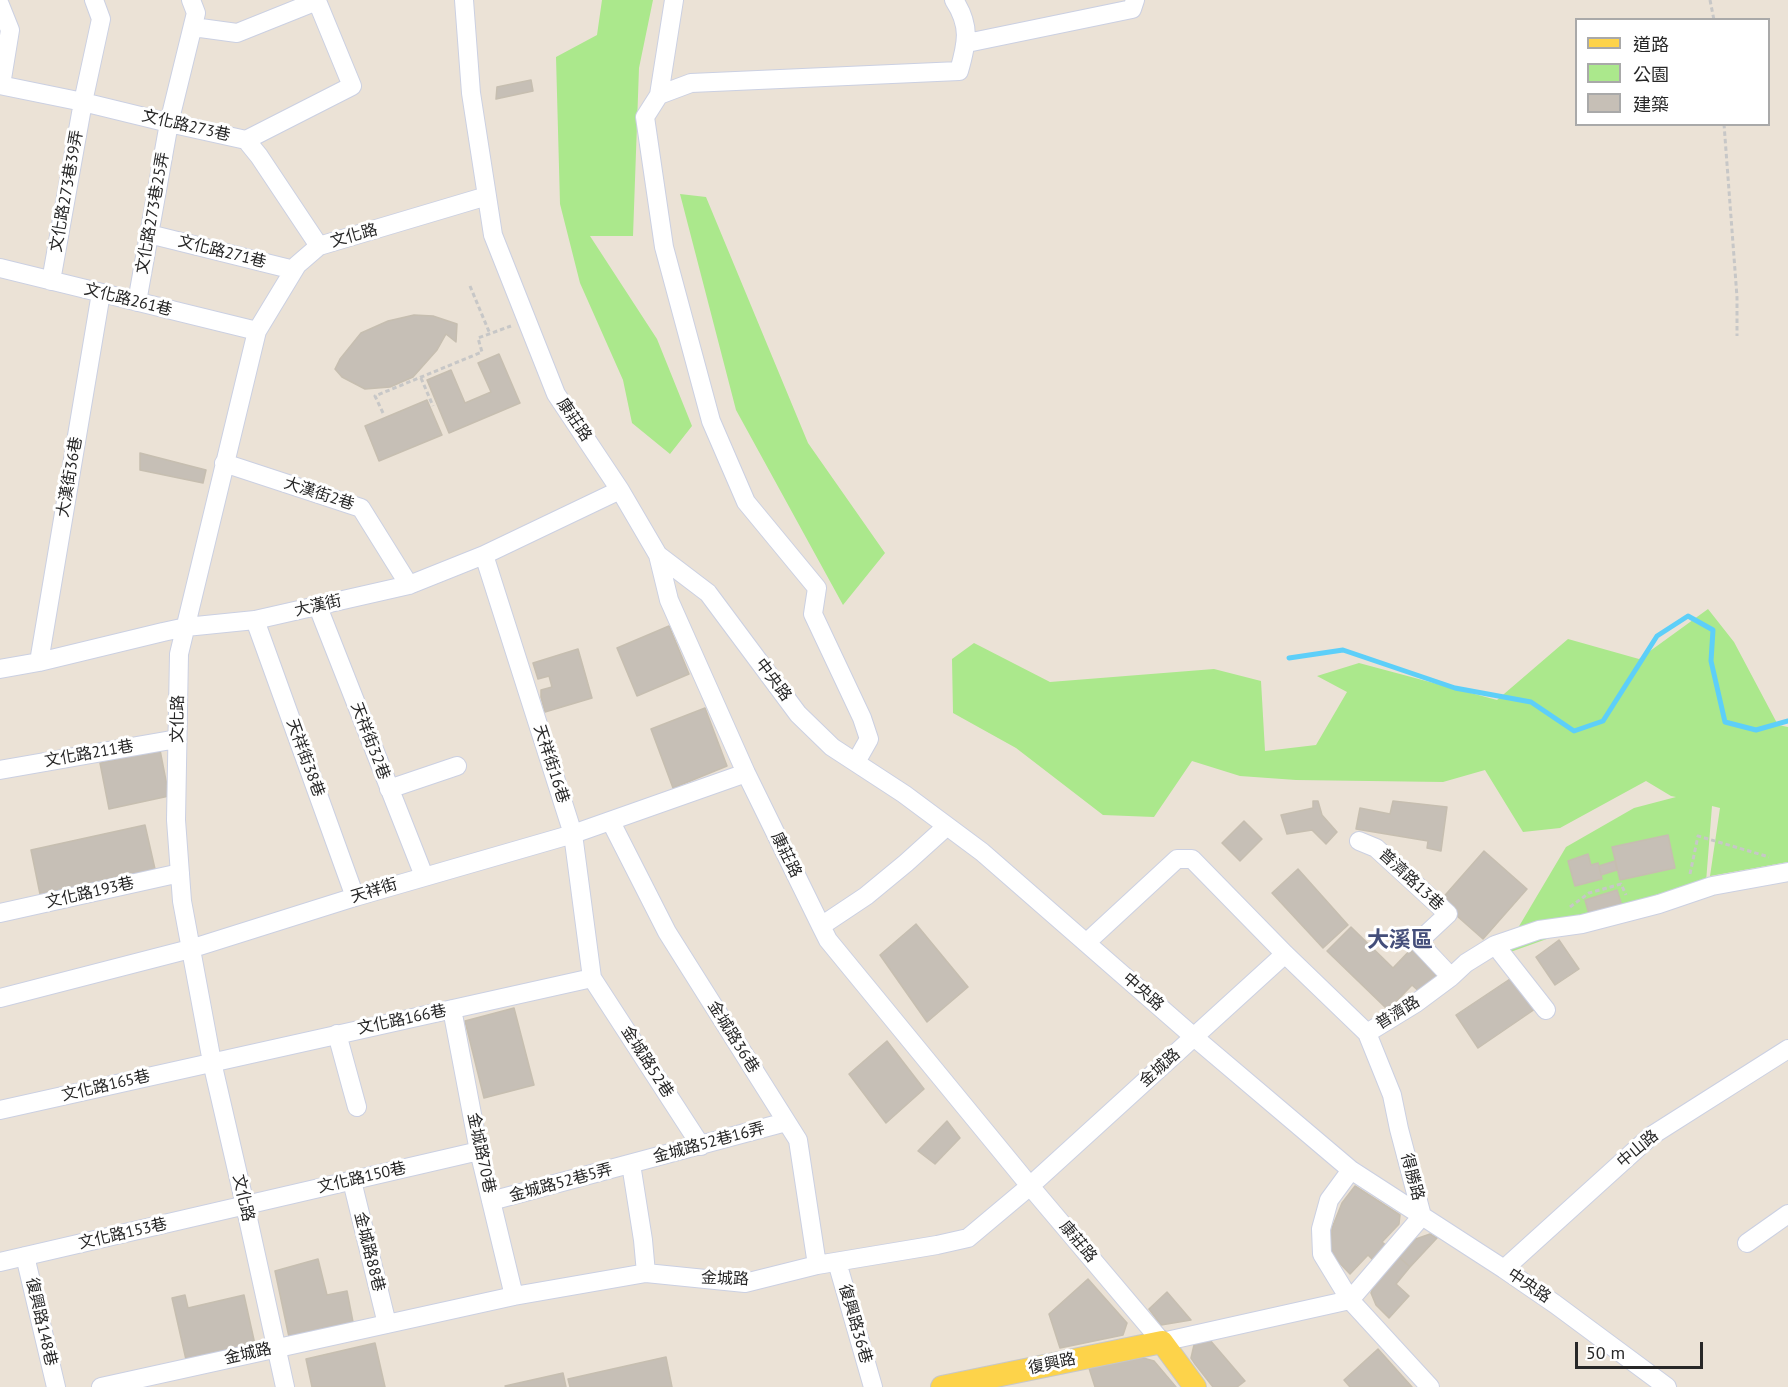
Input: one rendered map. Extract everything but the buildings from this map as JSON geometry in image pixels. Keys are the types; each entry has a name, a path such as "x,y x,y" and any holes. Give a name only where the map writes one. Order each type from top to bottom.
{"main road":[{"name":"復興路","path":"942,1387 1162,1342"},
{"path":"1162,1342 1195,1387"}],"street":[{"name":"文化路273巷39弄","path":"51,281 83,102 101,20 94,0"},
{"name":"文化路273巷25弄","path":"137,302 169,123 196,13 191,0"},
{"path":"674,0 659,95 645,117 664,248 711,421 746,502 817,588 813,614 862,718 869,739 856,762"},
{"path":"659,95 691,83 959,71 967,43 963,14 954,0"},
{"path":"967,43 1132,9 1135,0"},
{"path":"193,27 237,33 317,1 352,86 246,140"},
{"name":"康莊路","path":"464,1 471,93 493,235 556,394 620,490 658,555 669,600 746,773 828,940 1030,1186 1162,1342"},
{"path":"0,5 10,30 1,85"},
{"name":"文化路273巷","path":"1,85 246,140 319,246"},
{"name":"文化路","path":"285,1387 212,1062 182,901 176,820 179,654 257,331 297,265 319,246 487,196"},
{"name":"文化路271巷","path":"149,234 294,270"},
{"name":"文化路261巷","path":"0,268 257,331"},
{"name":"大漢街36巷","path":"39,662 101,293"},
{"name":"大漢街2巷","path":"224,464 361,508 409,585"},
{"name":"大漢街","path":"0,669 186,627 255,620 409,585 484,555 620,490"},
{"name":"天祥街16巷","path":"484,555 573,834 592,978"},
{"name":"中央路","path":"658,555 708,593 798,714 832,747 904,794 982,852 1194,1037 1352,1170 1555,1304 1666,1387"},
{"name":"天祥街32巷","path":"318,606 424,876"},
{"name":"天祥街38巷","path":"255,620 355,897"},
{"name":"文化路211巷","path":"0,770 177,739"},
{"path":"389,789 457,766"},
{"name":"天祥街","path":"0,998 190,949 424,876 573,834 746,773"},
{"name":"金城路36巷","path":"611,822 667,932 798,1140 817,1265"},
{"path":"821,926 866,896 946,826"},
{"name":"普濟路13巷","path":"1359,841 1376,848 1448,914 1418,942 1451,977"},
{"name":"普濟路","path":"1086,943 1177,859 1192,860 1367,1033 1416,1003 1466,963 1495,945 1539,930 1582,924 1659,904 1783,866"},
{"name":"文化路193巷","path":"0,913 180,873"},
{"path":"1495,945 1546,1010"},
{"name":"金城路","path":"101,1387 514,1296 646,1273 745,1282 817,1265 968,1238 1030,1186 1285,954"},
{"name":"文化路166巷","path":"212,1062 592,978"},
{"name":"金城路52巷","path":"592,978 701,1146"},
{"name":"金城路70巷","path":"452,1009 479,1151 514,1296"},
{"name":"得勝路","path":"1350,1300 1422,1216 1392,1095 1367,1033"},
{"path":"337,1034 357,1107"},
{"name":"中山路","path":"1504,1269 1651,1136 1788,1049"},
{"name":"文化路165巷","path":"0,1110 212,1062"},
{"name":"金城路52巷16弄","path":"631,1164 786,1122"},
{"name":"文化路150巷","path":"245,1205 479,1151"},
{"path":"631,1164 646,1273"},
{"name":"金城路52巷5弄","path":"491,1201 631,1164"},
{"path":"1352,1170 1329,1200 1321,1229 1322,1254 1350,1300 1430,1387"},
{"name":"金城路88巷","path":"352,1181 387,1324"},
{"name":"文化路153巷","path":"0,1262 245,1205"},
{"path":"1747,1243 1788,1214"},
{"name":"復興路148巷","path":"25,1256 56,1387"},
{"name":"復興路36巷","path":"837,1262 873,1387"},
{"path":"1162,1342 1350,1300"}],"path":[{"path":"1710,0 1714,18"},
{"path":"1724,126 1737,297 1737,336"},
{"path":"471,286 490,334"},
{"path":"383,413 375,396 482,352 478,338 527,320"},
{"path":"421,378 433,406"},
{"path":"1689,883 1698,836 1744,849 1783,866"},
{"path":"1568,909 1589,893 1621,884 1628,899"}],"green space":[{"path":"602,0 653,0 639,68 633,236 590,236 657,339 692,426 670,454 632,423 623,380 580,283 560,204 556,57 597,35"},
{"path":"680,194 706,197 808,443 885,553 843,605 736,410"},
{"path":"1708,609 1734,642 1778,725 1788,727 1788,862 1710,876 1720,808 1712,806 1706,882 1502,955 1566,847 1634,808 1676,797 1646,781 1560,828 1523,832 1485,770 1443,782 1296,780 1240,776 1192,761 1154,817 1103,815 1016,748 953,713 952,659 974,643 1050,682 1214,669 1261,681 1265,751 1316,745 1347,692 1317,676 1359,663 1497,700 1568,639 1639,659"}],"waterway":[{"path":"1289,658 1343,650 1455,688 1531,702 1574,731 1603,721 1657,636 1688,616 1713,630 1711,661 1725,722 1756,730 1788,721"}],"district":[{"name":"大溪區","path":"1400,941"}]}
